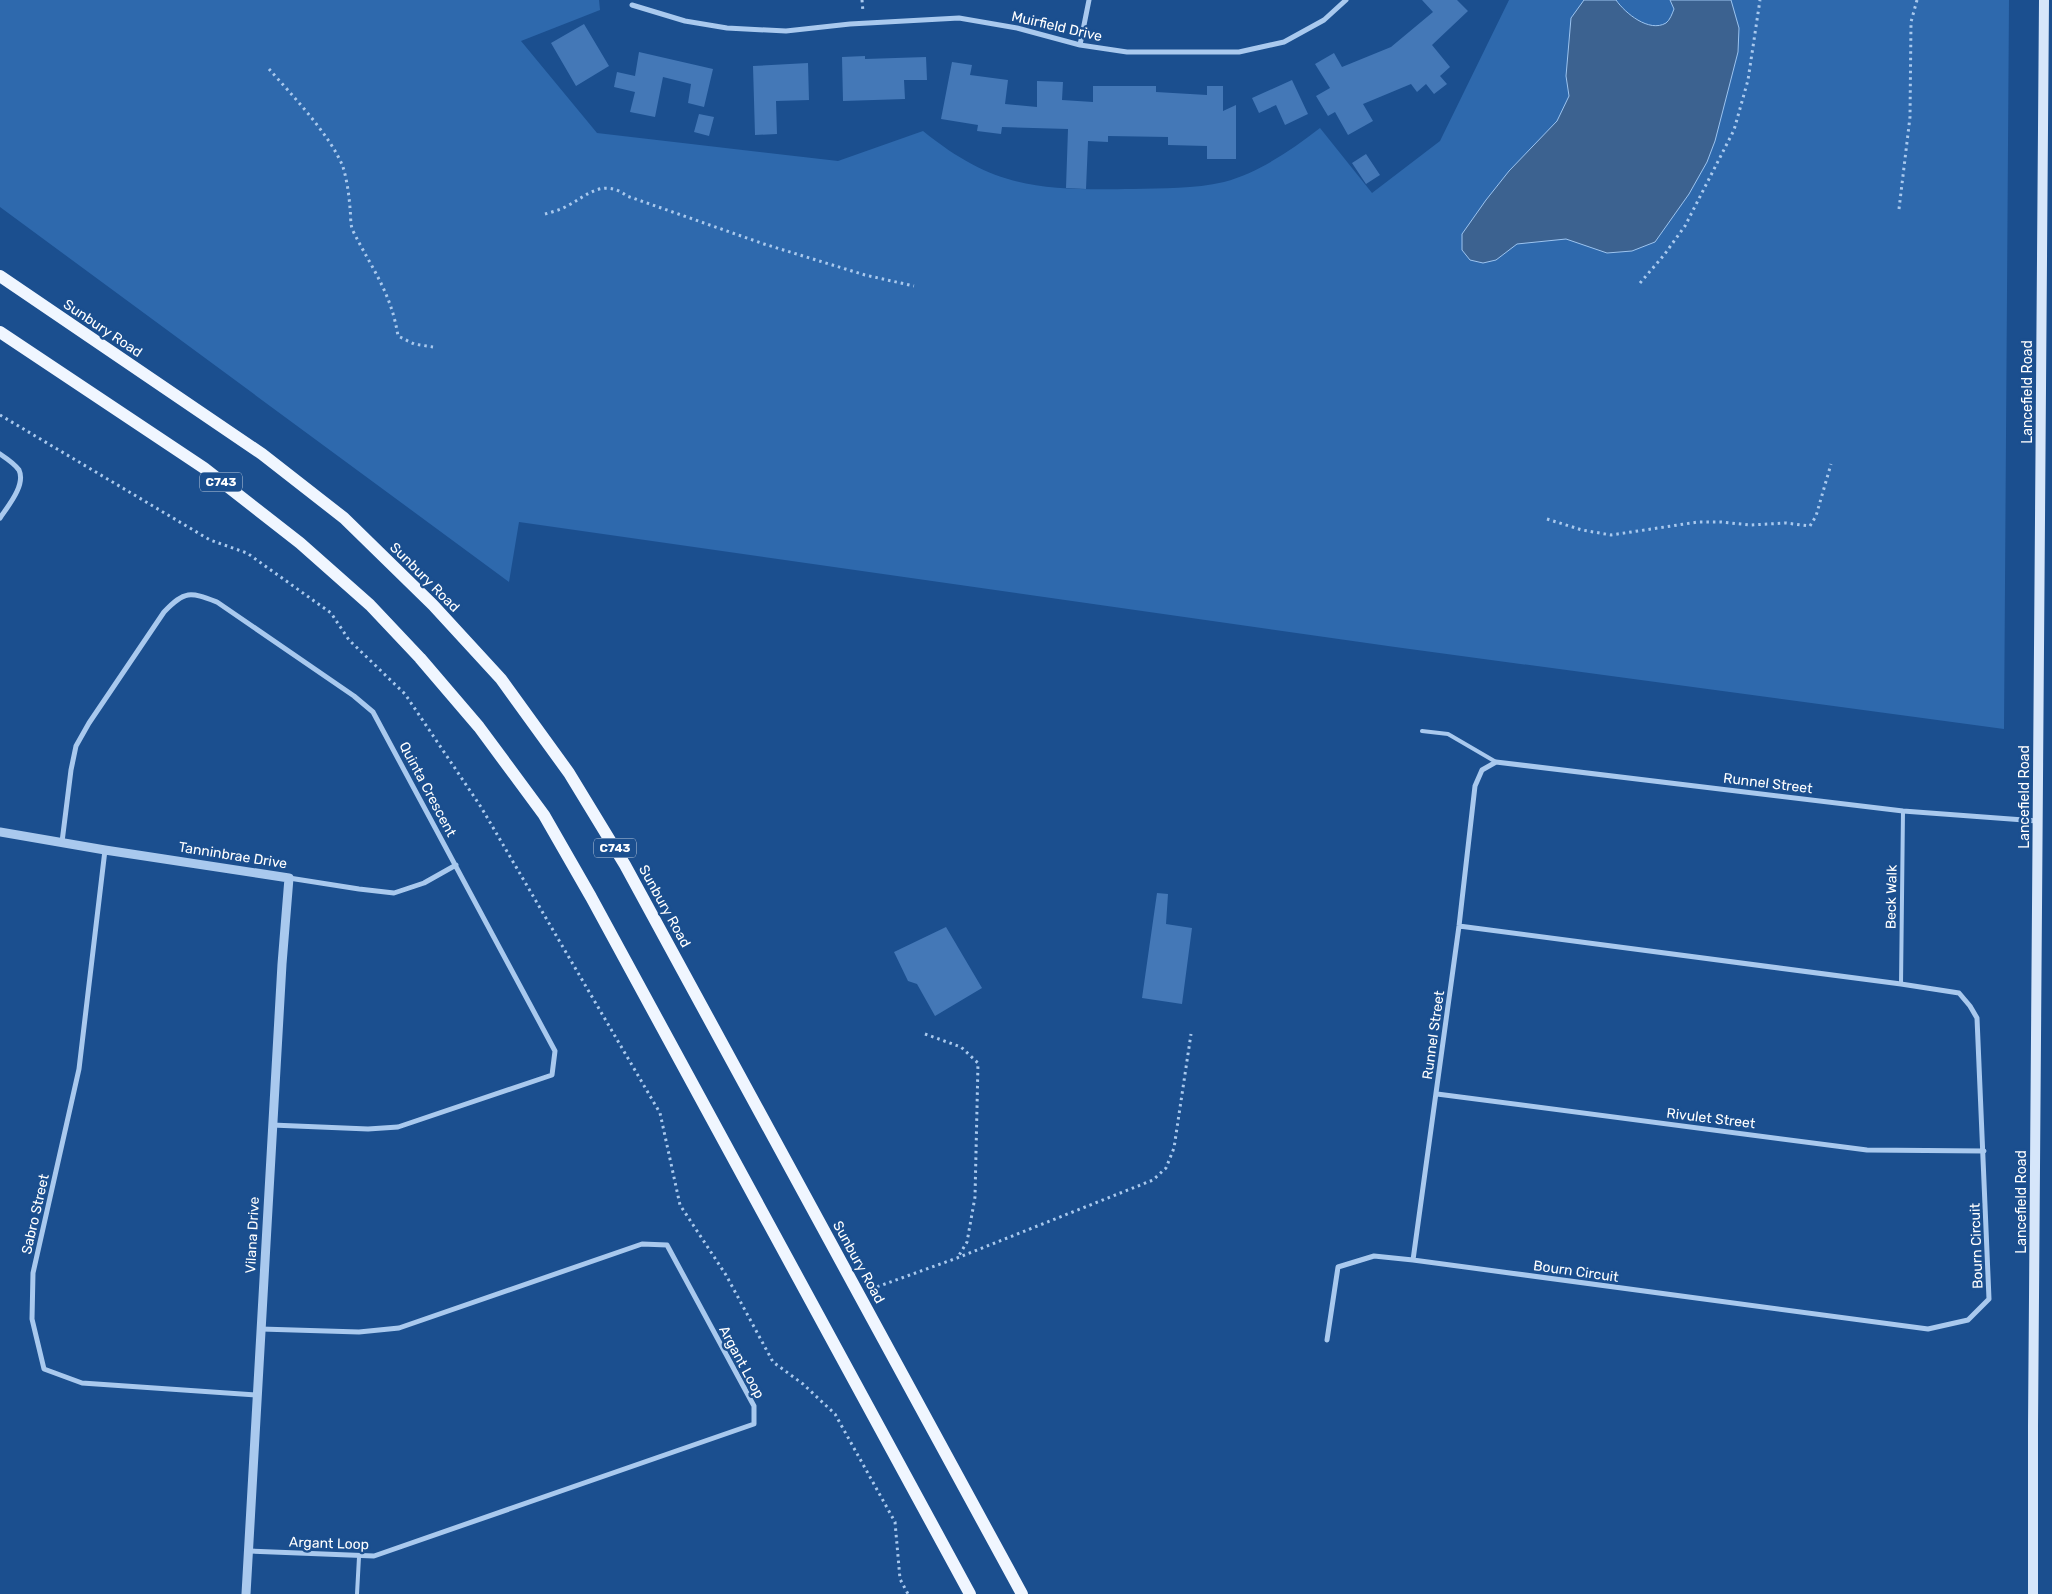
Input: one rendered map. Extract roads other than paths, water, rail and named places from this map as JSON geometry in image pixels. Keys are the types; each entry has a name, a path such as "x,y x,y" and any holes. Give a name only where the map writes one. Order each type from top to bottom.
{"main road":[{"name":"Lancefield Road","path":"2034,1594 2044,0"},
{"name":"Sunbury Road","path":"0,276 262,454 344,518 433,605 500,680 569,773 625,865 1022,1594"},
{"name":"C743","path":"0,332 204,468 300,543 370,605 420,658 479,728 544,816 592,897 970,1594"}],"street":[{"path":"1080,45 1089,0"},
{"name":"Muirfield Drive","path":"632,5 685,21 727,28 786,31 850,24 959,18 1017,28 1080,45 1127,52 1239,52 1284,42 1324,20 1346,0"},
{"path":"0,454 18,470 20,480 17,492 0,518"},
{"name":"Quinta Crescent","path":"62,842 76,746 89,723 164,612 177,598 195,593 217,602 354,696 373,712 555,1051 552,1075 398,1127 368,1129 272,1125"},
{"name":"Runnel Street","path":"1413,1260 1459,926 1475,786 1482,770 1496,762 1903,811 2038,821"},
{"name":"Tanninbrae Drive","path":"0,832 359,889 394,892 424,883 456,865"},
{"name":"Sabro Street","path":"105,850 79,1068 33,1273 32,1319 44,1369 82,1383 257,1395"},
{"name":"Vilana Drive","path":"246,1594 272,1125 289,878"},
{"name":"Bourn Circuit","path":"1327,1340 1338,1267 1374,1256 1928,1329 1968,1320 1989,1299 1977,1018 1959,993 1459,926"},
{"name":"Rivulet Street","path":"1436,1094 1867,1150 1984,1151"},
{"name":"Argant Loop","path":"249,1551 359,1557 374,1556 754,1424 754,1406 667,1245 642,1244 399,1328 360,1332 260,1329"}],"lane":[{"name":"Runnel Street","path":"1422,731 1448,734 1496,762"},
{"name":"Beck Walk","path":"1901,984 1903,811"},
{"path":"357,1594 359,1557"}]}
